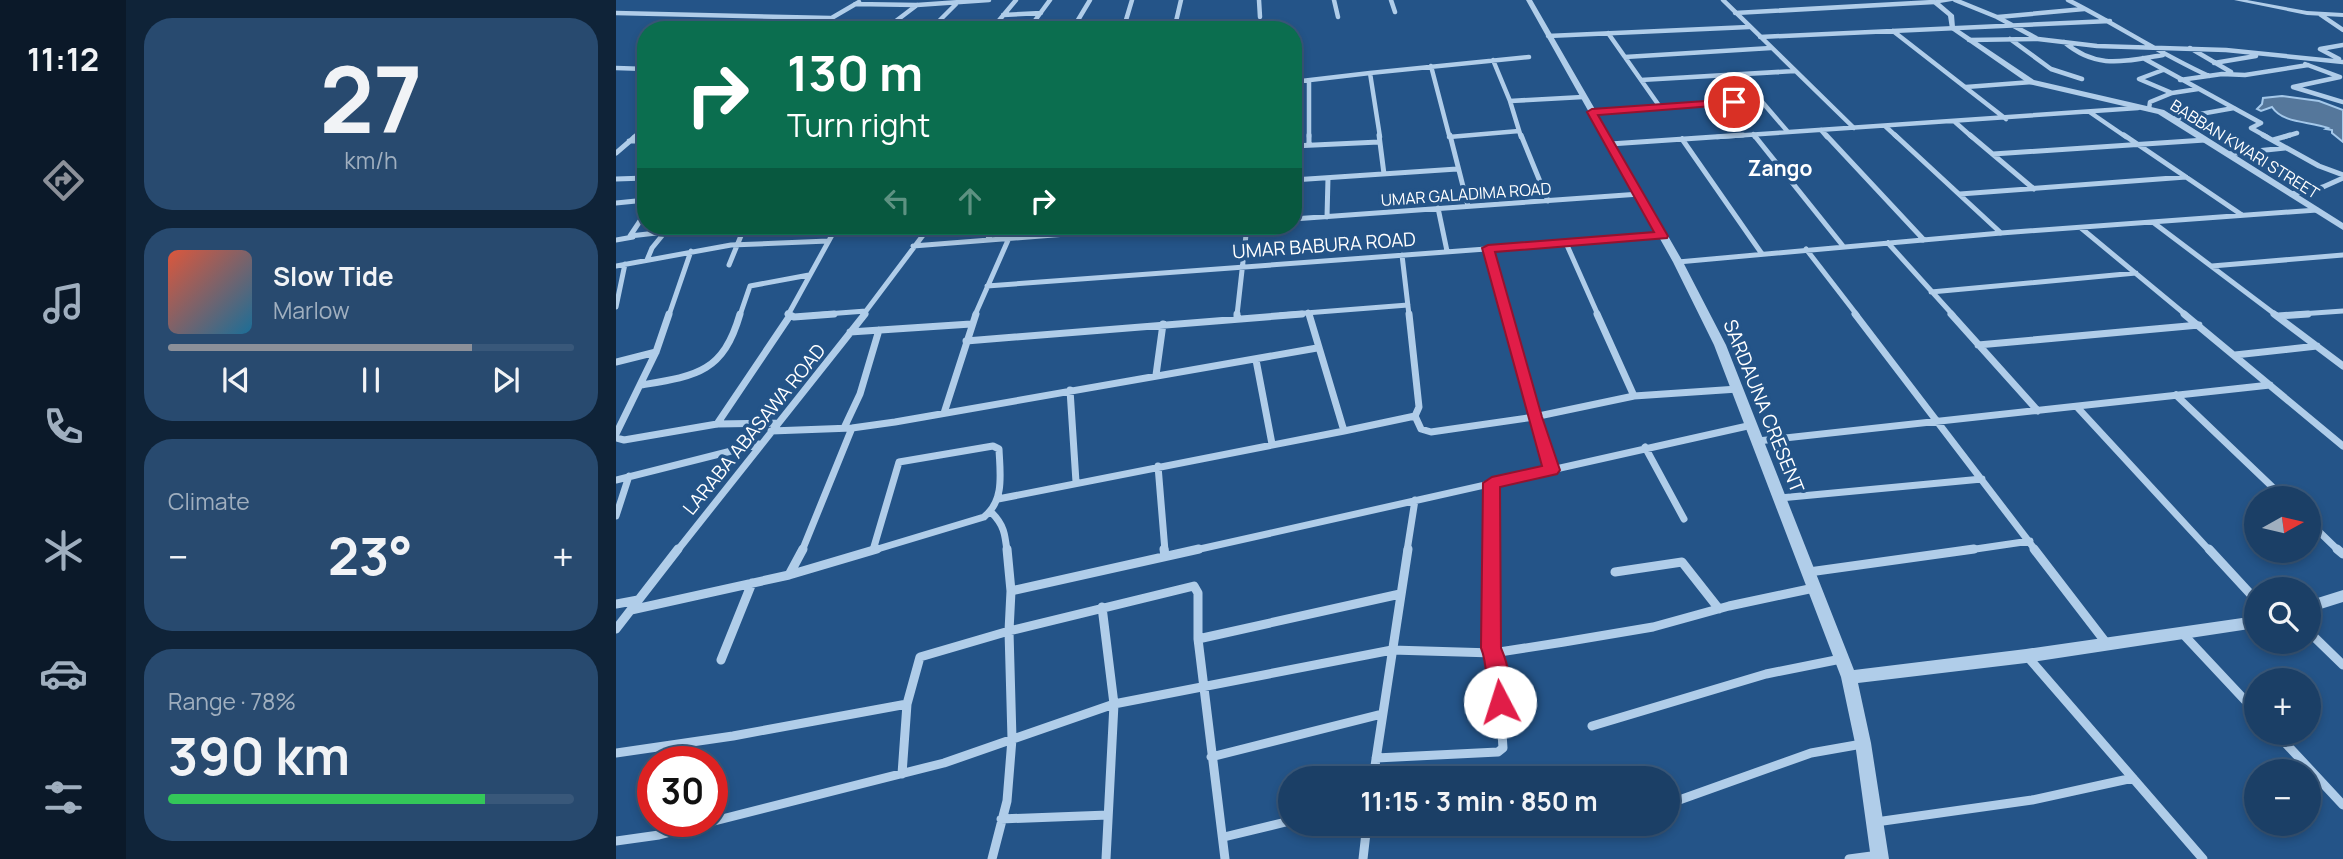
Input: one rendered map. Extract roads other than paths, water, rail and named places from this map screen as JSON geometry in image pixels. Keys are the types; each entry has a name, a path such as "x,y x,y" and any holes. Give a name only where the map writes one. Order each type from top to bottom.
{"street":[{"path":"826,21 863,0"},
{"path":"896,21 923,0"},
{"path":"855,4 956,4 987,0"},
{"path":"998,21 1017,0"},
{"path":"1034,21 1050,0"},
{"path":"1077,21 1090,0"},
{"path":"1126,21 1132,0"},
{"path":"1176,21 1181,0"},
{"path":"1259,0 1260,17"},
{"path":"1334,0 1338,17"},
{"path":"1391,0 1395,12"},
{"name":"SARDAUNA CRESENT","path":"1529,0 1710,321 1738,389 1849,677 1863,743 1880,857"},
{"path":"1723,0 1854,128"},
{"path":"1809,0 1819,8"},
{"path":"1877,0 1884,5"},
{"path":"1735,13 1955,0 1997,17 2038,39"},
{"path":"2067,0 2110,21 2164,55 2209,76"},
{"path":"2237,0 2320,15 2343,15"},
{"name":"BABBAN KWARI STREET","path":"1934,2 1951,15 1952,28 2032,82 2149,109 2172,119 2343,227"},
{"path":"939,21 956,4"},
{"path":"1997,17 2087,8"},
{"path":"1003,15 1041,12"},
{"path":"616,13 831,18"},
{"path":"2320,15 2343,30"},
{"path":"1760,37 2110,21"},
{"path":"1548,36 1749,26"},
{"path":"1892,30 2006,119"},
{"path":"1608,33 1660,107"},
{"path":"2009,39 2051,69 2082,79"},
{"path":"1969,40 2038,39 2097,46 2190,48 2342,62"},
{"path":"2063,42 2076,53 2103,63 2164,55"},
{"path":"2342,62 2320,49 2343,45"},
{"path":"1625,57 1771,48"},
{"path":"2190,48 2234,74"},
{"path":"2214,63 2267,55"},
{"path":"2285,56 2342,78"},
{"path":"1302,81 1529,57"},
{"path":"2143,58 2261,123 2250,128 2343,177"},
{"path":"1493,60 1548,201"},
{"path":"2180,80 2308,65"},
{"path":"1431,66 1468,206"},
{"path":"616,68 637,69"},
{"path":"2163,70 2139,79 2172,93"},
{"path":"1642,80 1795,71"},
{"path":"1370,73 1373,79 1384,174"},
{"path":"1738,75 1788,132"},
{"path":"2342,78 2293,87 2335,102 2343,102"},
{"path":"1309,81 1309,145"},
{"path":"1965,87 2032,82"},
{"path":"2149,109 2150,102 2172,93 2199,89"},
{"path":"1510,101 1583,97"},
{"path":"1592,112 1759,100"},
{"path":"1610,144 2138,108"},
{"path":"2172,119 2234,108"},
{"path":"2090,113 2242,215"},
{"path":"1954,122 2035,189"},
{"path":"1885,126 2001,233"},
{"path":"1821,130 1924,240"},
{"path":"1448,135 1519,131"},
{"path":"2273,140 2297,133"},
{"path":"1753,134 1843,246"},
{"path":"616,153 637,135"},
{"path":"1682,139 1762,254"},
{"path":"1993,154 2205,140"},
{"path":"616,148 637,142"},
{"path":"1302,145 1379,142"},
{"path":"2228,154 2286,148"},
{"path":"1302,179 1457,170"},
{"path":"1960,194 2186,177"},
{"path":"2291,194 2323,187 2343,177"},
{"path":"1327,216 1328,178"},
{"path":"616,180 637,179"},
{"name":"UMAR GALADIMA ROAD","path":"1302,218 1640,194"},
{"path":"616,203 637,201"},
{"path":"1438,208 1447,251"},
{"path":"1678,262 2001,233 2317,211"},
{"path":"2154,222 2343,366"},
{"path":"634,237 629,234 637,224"},
{"path":"2081,228 2343,446"},
{"path":"616,240 646,235"},
{"path":"647,260 663,235"},
{"path":"729,265 740,235"},
{"path":"717,424 789,317 788,312 832,235"},
{"name":"LARABA ABASAWA ROAD","path":"616,628 850,332 922,235"},
{"path":"988,239 990,235"},
{"path":"913,246 1031,235"},
{"path":"1237,317 1246,235"},
{"name":"UMAR BABURA ROAD","path":"987,286 1662,236"},
{"path":"944,413 971,324 1009,237"},
{"path":"616,266 735,245 828,241"},
{"path":"1566,243 1634,396"},
{"path":"1888,243 2038,411"},
{"path":"1488,248 1534,417 1552,470"},
{"path":"1806,249 2108,644"},
{"path":"691,251 656,352 620,421 616,436 624,440 717,424 777,423"},
{"path":"1402,255 1419,407 1415,416 1421,429 1432,432 1534,417 1634,396 1738,389"},
{"path":"2211,266 2343,255"},
{"path":"616,307 625,264"},
{"path":"1931,292 2136,273"},
{"path":"641,385 699,374 712,368 737,324 748,288 809,275"},
{"path":"966,341 1237,317 1408,306"},
{"path":"789,317 866,311"},
{"path":"2278,317 2343,311"},
{"path":"1308,313 1344,431"},
{"path":"850,332 971,324"},
{"path":"1156,375 1164,324"},
{"path":"1978,345 2199,325"},
{"path":"789,575 799,558 848,428 879,330"},
{"path":"2235,355 2317,346"},
{"path":"771,431 848,428 1317,348"},
{"path":"616,362 656,352"},
{"path":"1256,360 1272,444"},
{"path":"1758,441 2270,385"},
{"path":"1070,390 1076,482"},
{"path":"2176,395 2271,486"},
{"path":"2077,407 2244,587"},
{"path":"998,499 1415,416"},
{"path":"1011,591 1552,470 1645,446 1752,425"},
{"path":"616,480 760,444"},
{"path":"1645,446 1684,519"},
{"path":"631,610 789,575 873,550 992,513 998,499 998,447 905,460 895,466 873,550"},
{"path":"1158,466 1165,556"},
{"path":"616,516 629,476"},
{"path":"1780,498 1982,479"},
{"path":"1376,758 1498,752 1503,748 1497,661 1493,653 1492,483"},
{"path":"1375,766 1415,500"},
{"path":"992,513 1001,522 1005,532 1011,591 1009,631 1012,739 1007,801 992,859"},
{"path":"2321,533 2343,554"},
{"path":"1808,572 2030,541"},
{"path":"1615,572 1682,562 1718,609"},
{"path":"722,660 752,583"},
{"path":"902,774 907,704 920,657 1188,585 1197,587 1198,639 1225,859"},
{"path":"616,841 659,835 944,763 1114,704 1392,650 1493,653 1653,627 1718,609 1814,588"},
{"path":"1198,639 1400,594"},
{"path":"2321,603 2343,596"},
{"path":"616,604 638,600"},
{"path":"1102,607 1114,704 1106,859"},
{"path":"1849,677 2026,656 2244,624"},
{"path":"2183,634 2244,699"},
{"path":"2321,644 2343,665"},
{"path":"2026,656 2203,859"},
{"path":"1592,726 1766,674 1842,659"},
{"path":"616,753 733,736 907,704"},
{"path":"1211,757 1382,714"},
{"path":"1680,800 1811,753 1863,743"},
{"path":"2287,745 2343,805"},
{"path":"1876,822 2032,800 2133,778"},
{"path":"1001,819 1108,816"},
{"path":"1224,837 1278,824"},
{"path":"1363,859 1366,836"},
{"path":"1849,859 1880,857"}],"water":[{"path":"2282,96 2319,101 2343,110 2343,142 2332,130 2326,129 2328,128 2290,119 2272,107 2261,111 2257,109 2263,98"}],"district":[{"name":"Zango","path":"1780,168"}]}
